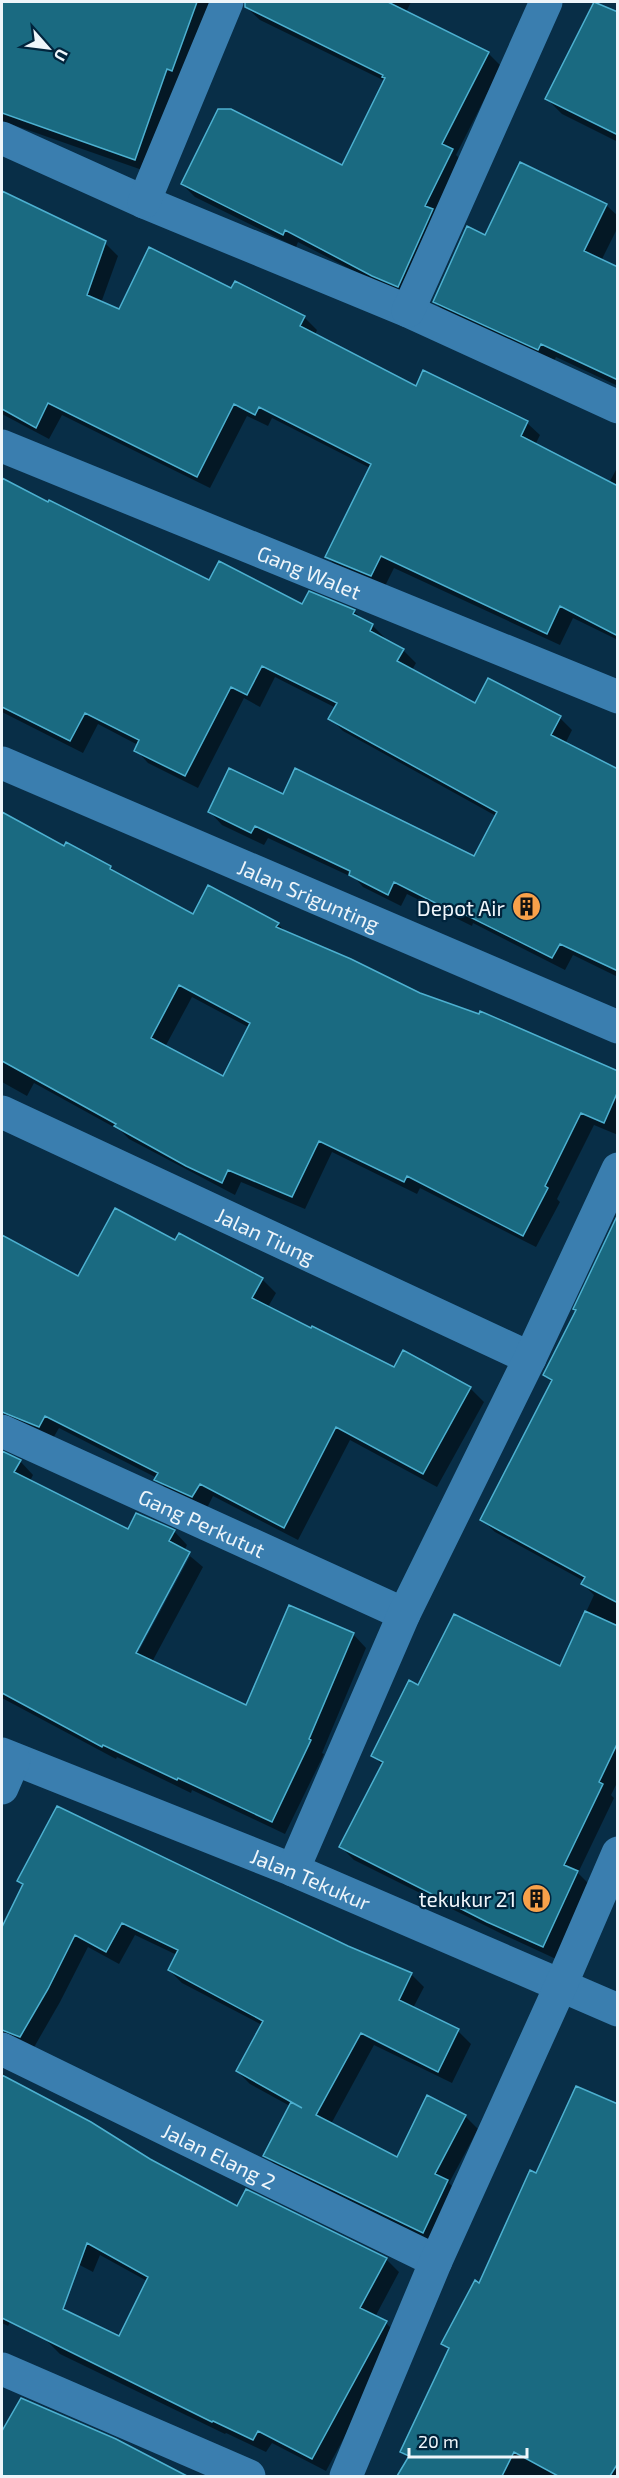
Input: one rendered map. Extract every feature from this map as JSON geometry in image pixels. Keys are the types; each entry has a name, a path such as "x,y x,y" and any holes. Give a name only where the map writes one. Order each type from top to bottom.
{"street":[{"path":"144,202 227,2"},
{"path":"408,311 546,2"},
{"path":"2,138 144,202 408,311 618,407"},
{"name":"Gang Walet","path":"2,446 618,697"},
{"name":"Jalan Srigunting","path":"2,762 618,1027"},
{"name":"Jalan Tiung","path":"2,1112 530,1358"},
{"path":"294,1870 404,1614 530,1358 618,1169"},
{"name":"Gang Perkutut","path":"2,1431 404,1614"},
{"name":"Jalan Tekukur","path":"6,1767 294,1870 618,2010"},
{"path":"346,2476 436,2261 618,1853"},
{"name":"Jalan Elang 2","path":"2,2049 436,2261"},
{"path":"2,2369 249,2476"}],"building":[{"path":"2,2 197,2 172,71 167,69 135,160 2,113"},
{"path":"245,2 388,2 489,52 442,144 453,149 425,206 433,209 398,287 372,276 285,230 283,235 181,184 218,109 231,109 342,165 385,78 245,7"},
{"path":"594,2 618,12 618,135 545,99"},
{"path":"520,162 607,204 584,251 618,267 618,380 541,344 538,350 433,302 467,226 485,235"},
{"path":"2,191 106,241 87,295 119,309 149,247 231,288 235,281 305,316 300,326 416,386 423,370 528,421 521,436 618,486 618,636 560,606 547,634 381,556 371,576 325,557 371,464 259,407 255,415 234,404 197,477 48,403 36,428 2,409"},
{"path":"2,478 209,580 219,561 302,604 309,591 355,610 353,614 373,624 370,631 404,649 397,661 475,703 488,678 561,716 551,735 618,769 618,971 560,944 552,958 394,882 388,895 349,875 350,871 255,826 251,833 208,812 229,768 283,794 295,768 474,856 497,812 328,719 337,703 262,666 247,695 231,687 185,776 134,751 139,740 85,713 70,741 2,707"},
{"path":"2,812 64,846 66,842 111,866 110,869 193,914 208,885 279,923 276,927 351,959 420,993 479,1014 480,1011 618,1071 618,1091 604,1123 581,1113 545,1186 548,1188 523,1236 407,1176 404,1182 319,1141 292,1197 228,1170 222,1183 186,1166 2,1061","holes":["179,985 250,1023 223,1076 151,1038"]},
{"path":"115,1208 175,1240 179,1233 263,1278 252,1298 311,1328 312,1326 394,1367 403,1350 471,1387 423,1474 336,1427 284,1528 200,1484 192,1497 154,1480 158,1473 45,1416 39,1427 2,1412 2,1235 78,1276"},
{"path":"618,1214 618,1603 581,1584 585,1577 480,1520 552,1380 543,1375 576,1310 573,1309"},
{"path":"2,1451 21,1460 14,1472 128,1529 136,1513 175,1530 169,1541 190,1552 136,1653 246,1705 289,1605 354,1633 309,1739 311,1740 272,1822 178,1778 177,1780 103,1745 102,1747 2,1693"},
{"path":"585,1611 618,1626 618,1742 599,1782 603,1784 564,1865 578,1871 543,1947 487,1922 339,1847 383,1762 371,1756 409,1680 418,1685 454,1614 560,1666"},
{"path":"57,1806 348,1946 412,1973 399,2000 459,2029 438,2072 361,2033 316,2115 397,2157 427,2095 466,2115 435,2174 448,2180 423,2233 263,2156 291,2102 302,2108 236,2071 263,2021 168,1970 178,1950 122,1923 106,1952 75,1935 48,1989 20,2037 2,2030 2,1927 23,1884 17,1881"},
{"path":"2,2075 91,2122 150,2159 237,2206 246,2189 387,2258 360,2308 387,2321 312,2459 258,2431 253,2440 212,2422 2,2318","holes":["87,2243 148,2277 119,2336 63,2309"]},
{"path":"576,2086 618,2104 618,2463 610,2476 558,2476 514,2452 502,2476 397,2476 409,2456 400,2452 449,2348 441,2344 475,2280 479,2283 530,2170 536,2173"},
{"path":"21,2398 116,2439 187,2476 2,2476 2,2431"}],"place":[{"name":"Depot Air","path":"526,907"},
{"name":"tekukur 21","path":"537,1898"}]}
